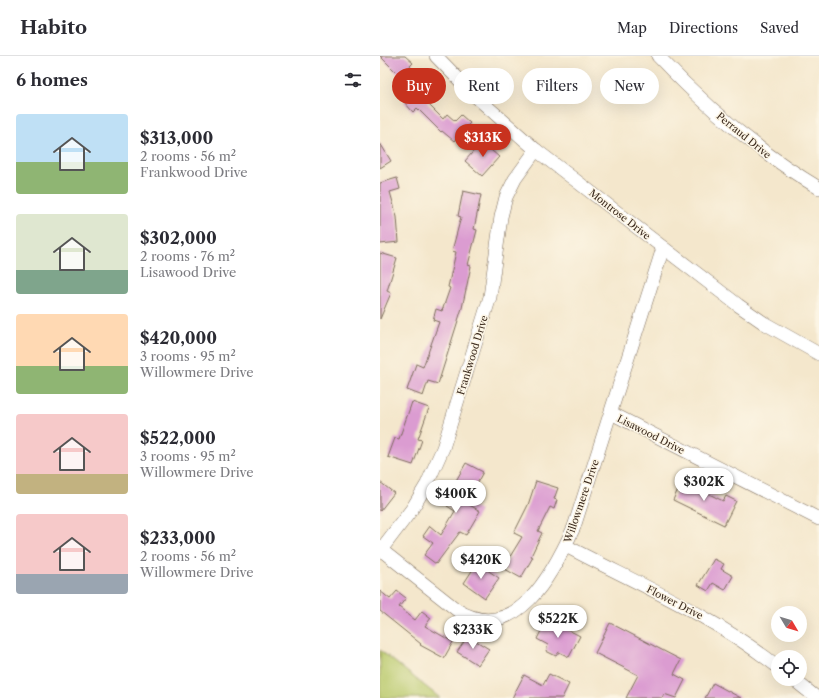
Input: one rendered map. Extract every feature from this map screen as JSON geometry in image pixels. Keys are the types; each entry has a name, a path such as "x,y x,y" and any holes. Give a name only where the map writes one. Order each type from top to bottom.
{"street":[{"name":"Montrose Drive","path":"436,56 495,115 536,150 663,248 764,323 819,354"},
{"name":"Perraud Drive","path":"658,56 682,81 731,125 773,158 819,188"},
{"name":"Frankwood Drive","path":"380,550 412,509 427,484 443,448 490,297 501,217 506,197 514,179 536,150"},
{"name":"Willowmere Drive","path":"380,550 457,610 470,617 486,620 509,616 522,607 544,580 566,546 574,527 663,248"},
{"name":"Lisawood Drive","path":"611,413 819,519"},
{"name":"Flower Drive","path":"566,546 704,617 742,640 771,662"},
{"path":"802,686 817,698"}],"green space":[{"path":"380,650 440,698 380,698"}],"building":[{"path":"380,56 405,56 413,63 408,68 392,68"},
{"path":"406,104 428,104 443,119 447,114 455,121 461,115 470,123 454,141 442,131 441,132 417,108 413,112"},
{"path":"485,138 494,146 491,150 499,157 482,176 465,161"},
{"path":"380,143 391,161 380,168"},
{"path":"397,178 400,189 390,192 397,217 399,242 380,244 380,183"},
{"path":"463,191 481,195 474,229 477,230 468,265 471,266 462,308 438,384 428,381 423,396 407,390 416,364 423,367 439,322 433,320 436,309 442,311 450,288 448,287 456,252 452,251 461,217 458,216"},
{"path":"380,253 397,258 387,291 391,293 380,319"},
{"path":"412,402 429,408 418,439 422,440 413,465 388,457 395,438 399,439"},
{"path":"466,463 483,472 466,503 480,511 466,535 460,532 436,564 424,555 433,543 423,536 430,526 441,535 455,511 447,506 457,488 453,486"},
{"path":"536,481 558,488 554,499 557,500 554,509 550,507 538,531 542,533 531,556 533,557 521,578 503,568 522,537 514,533 528,505"},
{"path":"682,481 695,488 697,482 708,487 705,492 723,501 726,496 736,501 724,525 673,500"},
{"path":"380,482 394,493 380,511"},
{"path":"714,559 724,564 721,569 733,576 725,590 713,583 708,591 698,585"},
{"path":"477,563 499,578 485,598 464,583"},
{"path":"380,591 390,599 397,591 406,598 399,607 415,620 422,611 431,618 425,626 453,642 444,658 420,645 421,644 380,611"},
{"path":"547,619 580,636 569,657 559,652 556,656 546,651 548,645 537,639"},
{"path":"610,623 681,660 674,674 685,680 676,698 664,694 662,698 626,698 638,675 595,653"},
{"path":"468,636 489,649 478,665 457,652"},
{"path":"549,674 569,684 562,698 512,698 524,675 543,685"},
{"path":"713,683 741,698 705,698"}]}
